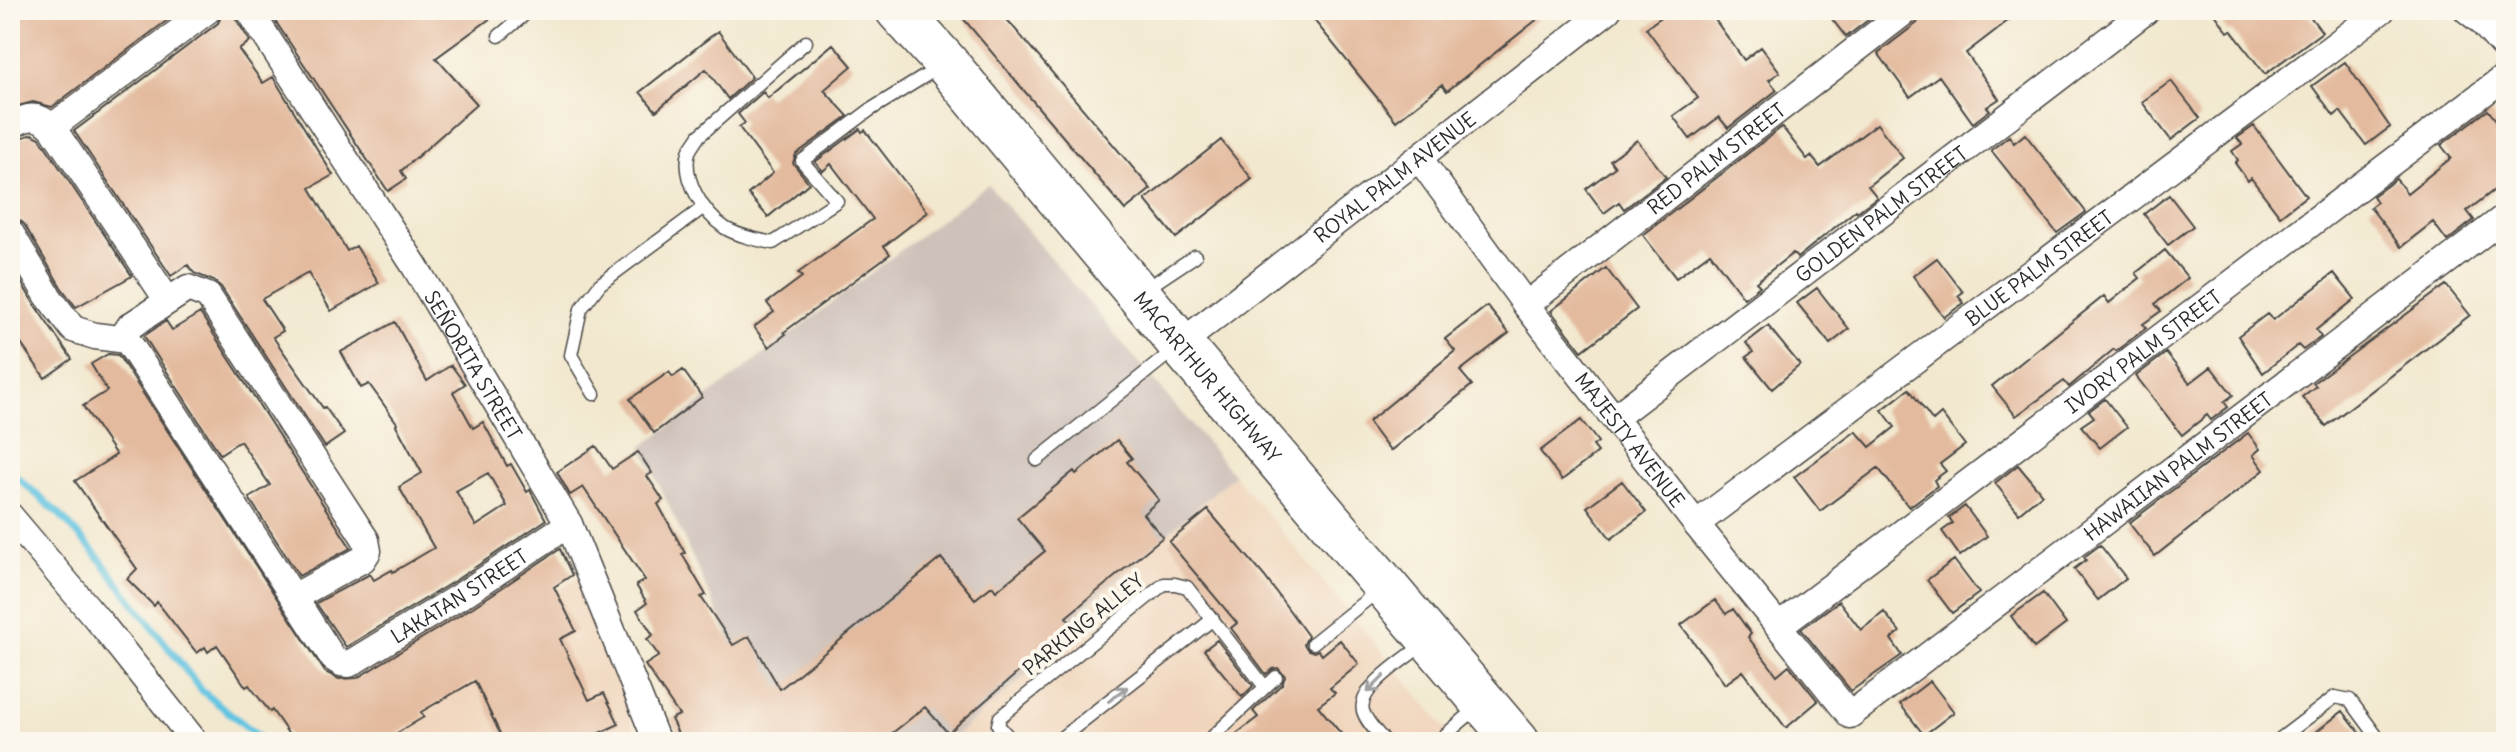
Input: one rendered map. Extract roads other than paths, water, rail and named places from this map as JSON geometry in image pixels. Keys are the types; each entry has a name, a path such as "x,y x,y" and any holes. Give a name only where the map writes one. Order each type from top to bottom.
{"highway":[{"name":"MACARTHUR HIGHWAY","path":"898,10 946,63 1517,742"}],"street":[{"path":"52,127 208,10"},
{"name":"SEÑORITA STREET","path":"249,10 414,265 569,524 657,742"},
{"name":"ROYAL PALM AVENUE","path":"1180,344 1608,10"},
{"name":"RED PALM STREET","path":"1526,305 1907,10"},
{"name":"GOLDEN PALM STREET","path":"1614,418 2147,10"},
{"name":"BLUE PALM STREET","path":"1696,524 2382,10"},
{"path":"2467,10 2506,49"},
{"name":"IVORY PALM STREET","path":"1779,626 2506,76"},
{"path":"10,126 31,117 43,118 52,127 168,301"},
{"name":"MAJESTY AVENUE","path":"1419,158 1526,305 1696,524 1850,715"},
{"name":"HAWAIIAN PALM STREET","path":"1850,715 2506,216"},
{"path":"10,232 48,296 73,329 95,336 127,340"},
{"path":"188,288 208,296 366,540 368,551 363,559 294,597 127,340 126,332 130,326 188,288"},
{"path":"10,516 195,742"},
{"name":"LAKATAN STREET","path":"294,597 333,658 349,664 569,524"}],"lane":[{"path":"499,36 530,10"},
{"path":"806,42 699,136 689,150 687,174 704,207 726,229 755,240 773,243 837,201 802,161 870,110 946,63"},
{"path":"594,394 571,355 581,309 600,284 704,207"},
{"path":"1138,294 1195,256"},
{"path":"1037,460 1180,344"},
{"name":"PARKING ALLEY","path":"1013,742 998,725 1000,717 1164,584 1187,587 1265,687"},
{"path":"1313,643 1386,585"},
{"path":"1056,742 1074,737 1213,619"},
{"path":"1385,742 1364,714 1362,702 1370,688 1430,639"},
{"path":"1207,742 1276,677"},
{"path":"2276,742 2335,697 2350,700 2381,742"},
{"path":"1437,742 1484,702"}],"waterway":[{"path":"10,471 59,514 95,553 202,691 266,742"}]}
